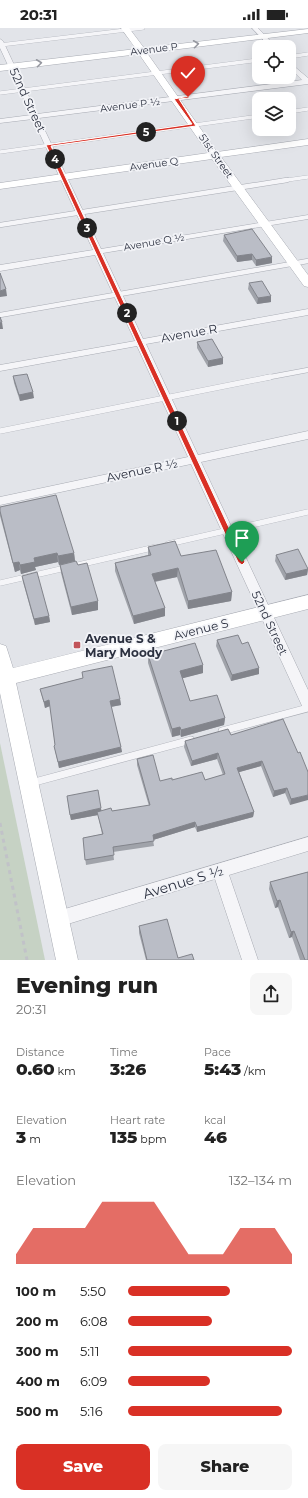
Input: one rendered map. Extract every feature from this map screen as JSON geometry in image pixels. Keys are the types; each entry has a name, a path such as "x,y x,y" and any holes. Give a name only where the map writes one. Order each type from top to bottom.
{"street":[{"path":"255,28 266,40"},
{"name":"51st Street","path":"125,29 195,125 238,188 308,283"},
{"name":"Avenue P","path":"0,68 308,31"},
{"name":"52nd Street","path":"1,43 308,704"},
{"path":"296,70 308,81"},
{"name":"Avenue P ½","path":"0,121 308,81"},
{"name":"Avenue Q","path":"0,186 308,142"},
{"name":"Avenue Q ½","path":"0,268 308,217"},
{"name":"Avenue R","path":"0,368 308,312"},
{"name":"Avenue R ½","path":"0,500 308,435"},
{"name":"Avenue S","path":"3,679 308,602"},
{"path":"0,651 3,679 29,783 67,960"},
{"name":"Avenue S ½","path":"58,919 308,844"},
{"path":"220,871 250,960"}],"lane":[{"path":"1,43 143,28"},
{"path":"296,55 308,54"},
{"path":"0,93 252,61"},
{"path":"296,111 308,109"},
{"path":"0,152 252,117"},
{"path":"0,225 308,178"},
{"path":"0,315 308,261"},
{"path":"0,431 308,370"},
{"path":"0,583 308,512"},
{"path":"217,733 308,708"},
{"path":"29,783 195,739"}],"path":[{"path":"0,823 2,841 27,960"}],"green space":[{"path":"0,743 45,960 0,960"}],"building":[{"path":"252,229 272,257 256,260 252,254 237,256 224,235"},
{"path":"0,273 6,289 0,291"},
{"path":"262,281 271,296 258,298 249,283"},
{"path":"212,339 223,358 208,361 197,342"},
{"path":"27,374 33,392 19,395 13,376"},
{"path":"56,495 74,553 58,556 57,553 34,558 35,562 20,565 19,562 13,563 0,507"},
{"path":"175,541 181,556 216,550 232,592 188,601 178,568 152,574 165,608 133,616 115,563 151,555 148,547"},
{"path":"298,549 308,569 286,574 276,555"},
{"path":"76,561 78,565 87,563 98,601 71,607 60,565"},
{"path":"37,572 49,616 34,619 22,576"},
{"path":"238,635 242,644 248,642 259,668 232,675 217,640"},
{"path":"195,643 203,665 180,671 190,701 217,695 225,718 181,730 180,727 172,729 148,655"},
{"path":"112,666 120,699 110,701 121,747 58,762 54,746 49,700 44,702 40,689 83,678 82,672"},
{"path":"283,719 298,753 300,752 308,772 308,795 291,799 287,788 274,791 262,761 237,768 254,812 197,827 195,822 153,835 154,841 113,847 114,855 85,860 83,838 103,834 97,812 111,808 112,811 150,805 137,759 153,755 160,781 172,778 172,780 202,772 205,780 225,774 218,753 192,761 185,741 228,729 231,735"},
{"path":"98,790 101,808 70,815 67,796"},
{"path":"308,872 308,960 305,960 294,931 291,932 280,900 277,901 270,882"},
{"path":"167,919 178,958 192,954 194,960 147,960 139,926"}],"place":[{"name":"Avenue S & Mary Moody","path":"77,645"}],"route":[{"path":"188,97 176,99 195,125 49,145 242,562"}]}
